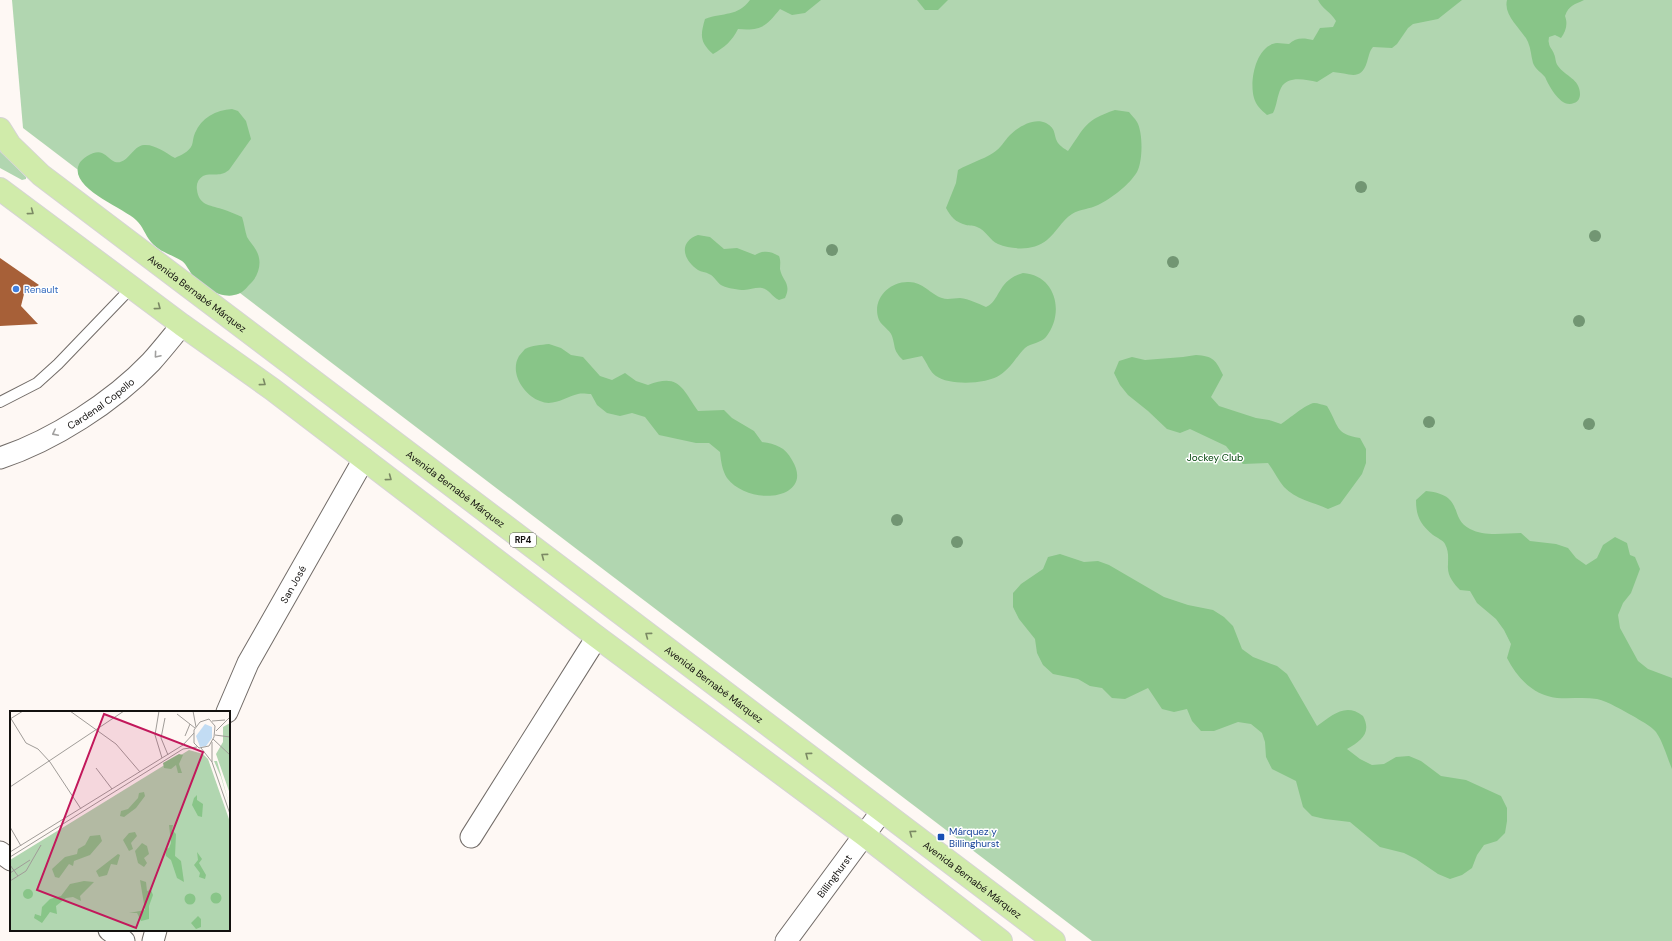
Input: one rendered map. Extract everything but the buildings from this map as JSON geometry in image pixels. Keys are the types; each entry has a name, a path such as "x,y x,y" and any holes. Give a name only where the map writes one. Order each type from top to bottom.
{"main road":[{"name":"Avenida Bernabé Márquez","path":"0,129 10,145 41,175 1054,941"},
{"path":"0,189 182,325 272,389 597,636 864,835 1001,941"}],"street":[{"name":"Cardenal Copello","path":"0,458 12,454 58,432 102,406 150,362 182,325"},
{"name":"San José","path":"227,711 248,663 364,459"},
{"path":"471,837 597,636"},
{"name":"Billinghurst","path":"786,941 882,811"},
{"path":"0,852 10,859"},
{"path":"110,931 124,941"},
{"path":"153,941 156,931"}],"lane":[{"path":"0,402 37,383 58,364 132,287"}],"green space":[{"name":"Jockey Club","path":"12,0 1672,0 1672,941 1092,941 23,128"},
{"path":"750,0 821,0 805,13 792,15 780,9 771,20 763,26 753,29 738,29 728,43 713,54 703,42 702,38 702,30 705,19 735,12"},
{"path":"917,0 948,0 938,10 925,10"},
{"path":"1318,0 1462,0 1438,19 1413,24 1392,48 1373,47 1364,68 1358,74 1349,75 1333,72 1317,82 1298,79 1288,81 1281,88 1273,113 1267,115 1256,103 1253,91 1254,74 1259,57 1270,45 1277,43 1289,44 1294,40 1300,39 1313,40 1320,28 1333,27 1336,21"},
{"path":"1507,0 1584,0 1572,6 1568,10 1565,16 1566,27 1561,38 1555,35 1549,37 1550,46 1556,63 1578,85 1580,94 1577,102 1569,104 1560,100 1549,86 1545,77 1535,67 1528,42 1510,17"},
{"path":"232,109 238,111 246,121 251,139 229,170 222,174 209,174 203,176 197,184 198,195 202,202 242,217 247,237 258,255 259,269 255,277 243,292 229,296 212,291 200,284 182,261 155,246 136,220 89,189 82,181 78,173 79,164 81,161 96,152 102,153 115,162 119,162 127,158 136,148 148,145 156,147 175,158 189,150 192,145 194,135 205,119 220,111"},
{"path":"1115,110 1129,112 1139,127 1141,154 1137,172 1120,191 1109,199 1095,206 1075,212 1068,217 1042,244 1030,248 1017,248 995,243 980,228 956,221 946,208 956,183 958,170 985,158 996,151 1010,135 1022,126 1036,121 1046,123 1052,128 1059,144 1068,151 1082,130 1091,121"},
{"path":"0,149 26,177 26,179 22,180 0,168"},
{"path":"698,235 710,237 724,249 737,248 755,255 761,252 767,252 779,256 781,273 787,285 787,293 785,298 779,300 767,290 762,288 744,290 725,287 719,284 713,276 698,270 686,256 685,247 687,242"},
{"path":"1023,273 1034,275 1043,280 1050,288 1056,307 1055,317 1052,327 1046,337 1041,341 1025,348 1007,369 994,378 968,383 950,381 936,376 930,370 922,356 903,360 896,351 891,334 879,320 877,313 880,299 889,288 895,285 909,282 914,283 942,298 960,298 973,301 986,307 991,304 1008,280"},
{"path":"549,344 561,348 571,355 583,357 600,376 612,380 625,373 636,381 648,385 658,382 673,382 679,385 698,411 724,410 732,418 754,431 762,442 776,445 786,452 792,460 797,473 795,483 788,491 777,495 764,496 750,493 737,487 727,478 721,462 720,452 709,443 696,443 659,435 645,417 632,413 620,416 607,413 597,405 591,394 578,394 550,403 545,403 534,398 520,383 517,376 516,363 519,356 525,349"},
{"path":"1196,355 1206,356 1216,362 1223,375 1211,397 1219,406 1256,418 1281,424 1307,406 1314,403 1319,404 1327,406 1341,431 1360,438 1366,449 1366,463 1362,474 1340,504 1328,509 1304,500 1293,495 1284,487 1268,463 1243,464 1226,446 1190,429 1180,433 1167,429 1128,395 1120,385 1114,373 1119,361 1132,357 1145,360"},
{"path":"1426,491 1438,493 1447,497 1455,507 1459,519 1470,529 1489,534 1521,533 1530,541 1556,544 1568,548 1576,558 1586,565 1597,558 1603,545 1615,537 1627,543 1630,555 1635,557 1640,569 1631,593 1623,603 1618,615 1620,628 1638,661 1648,669 1672,678 1672,769 1663,745 1656,732 1642,721 1615,706 1597,699 1549,697 1534,690 1521,679 1507,658 1511,644 1504,630 1496,619 1477,603 1470,591 1460,590 1455,585 1448,572 1448,552 1445,544 1433,535 1422,523 1418,515 1416,500"},
{"path":"1060,554 1084,562 1098,561 1109,565 1164,597 1188,605 1213,610 1224,617 1233,626 1242,649 1253,657 1277,666 1287,674 1317,726 1333,715 1344,710 1350,710 1363,716 1366,732 1361,740 1347,749 1360,759 1372,765 1384,764 1396,757 1409,756 1421,761 1441,776 1466,780 1501,796 1507,808 1505,833 1497,841 1484,845 1477,855 1472,868 1462,875 1450,879 1438,874 1416,859 1404,853 1380,847 1350,822 1312,816 1303,807 1296,781 1272,769 1266,757 1265,742 1262,733 1251,724 1238,722 1214,731 1201,731 1192,721 1187,709 1174,712 1162,709 1148,688 1125,699 1112,698 1102,688 1090,686 1078,679 1053,674 1043,665 1037,653 1035,639 1019,619 1013,607 1013,593 1021,584 1043,569 1048,557"}],"place":[{"name":"Renault","path":"16,289"},
{"name":"Márquez y Billinghurst","path":"941,837"}]}
